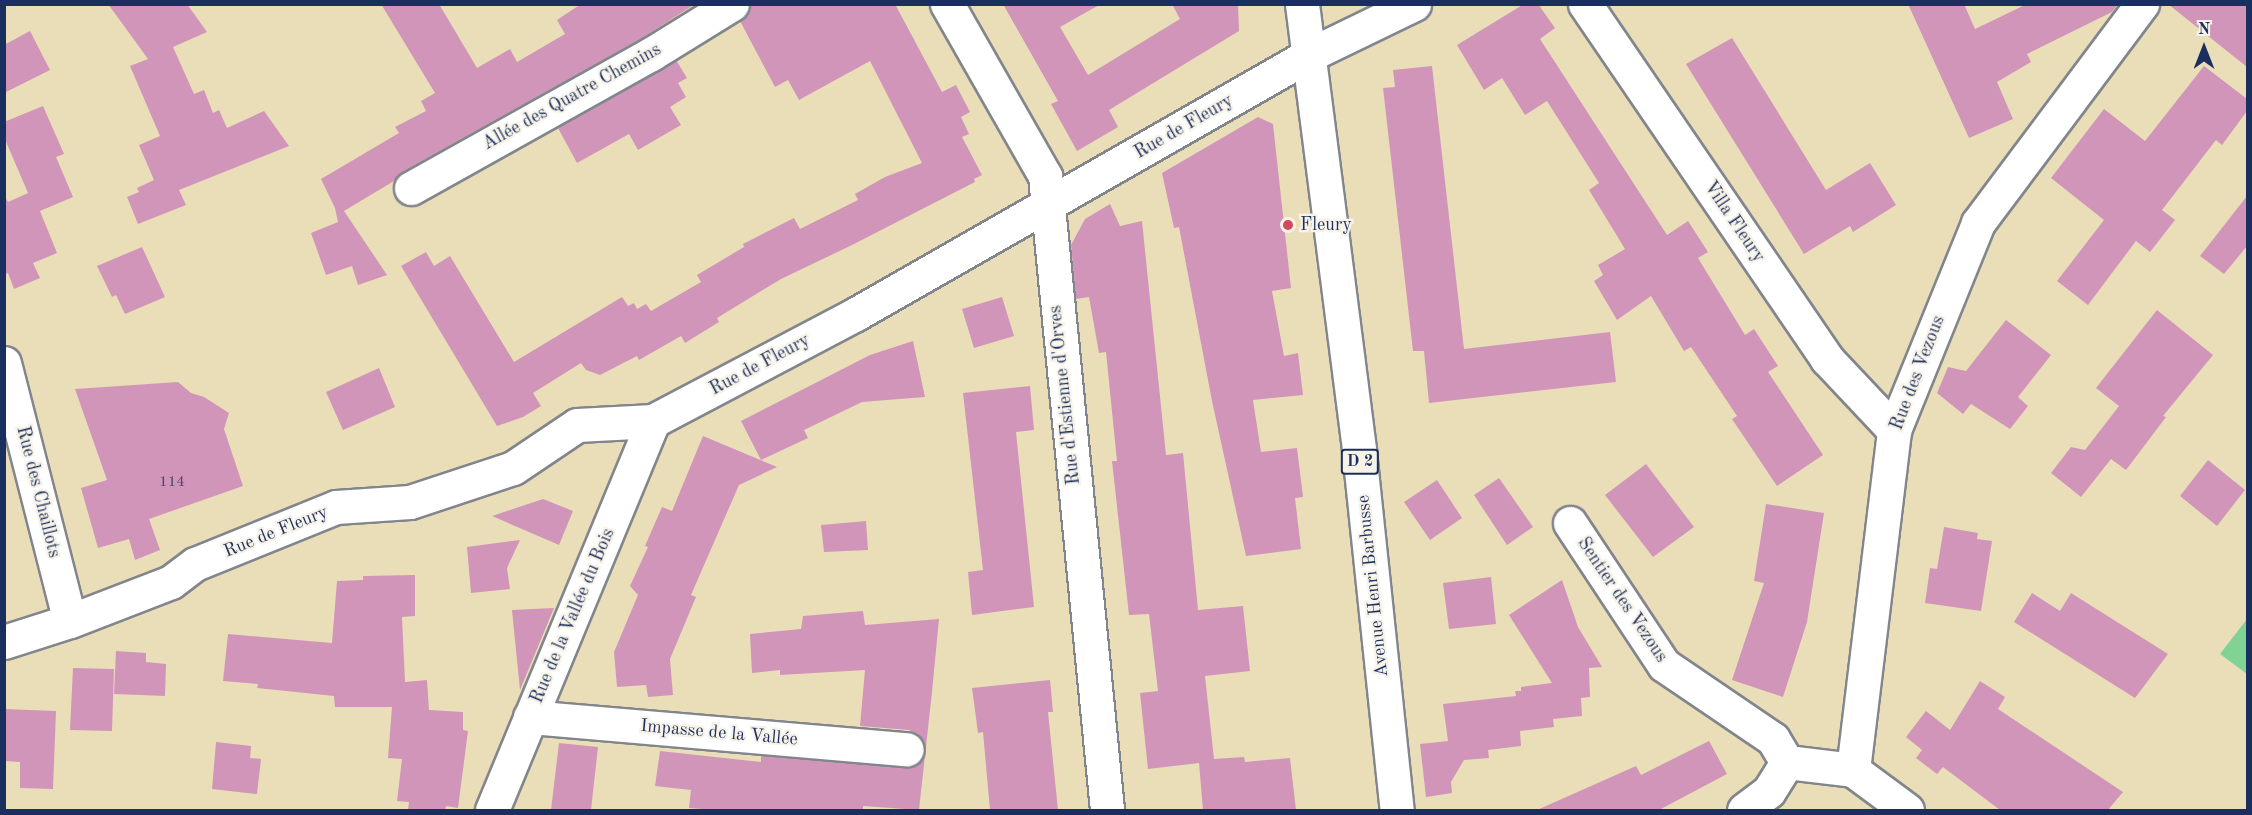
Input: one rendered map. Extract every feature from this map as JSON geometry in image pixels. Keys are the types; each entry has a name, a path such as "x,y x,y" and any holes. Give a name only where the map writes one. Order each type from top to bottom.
{"street":[{"name":"Allée des Quatre Chemins","path":"411,188 651,54 732,4"},
{"name":"Rue d'Estienne d'Orves","path":"947,4 1045,176 1107,810"},
{"name":"Avenue Henri Barbusse","path":"1302,4 1359,451 1397,810"},
{"name":"Rue de Fleury","path":"4,642 70,621 171,582 195,564 336,507 410,502 513,468 577,425 653,421 856,314 1047,208 1307,56 1414,4"},
{"name":"Villa Fleury","path":"1585,4 1827,359 1894,430"},
{"name":"Rue des Vezous","path":"1852,770 1894,430 1978,223 2142,4"},
{"name":"Rue des Chaillots","path":"4,363 70,621"},
{"name":"Rue de la Vallée du Bois","path":"492,810 653,421"},
{"name":"Sentier des Vezous","path":"1570,523 1664,665 1773,739 1787,762"},
{"name":"Impasse de la Vallée","path":"531,717 907,748"},
{"path":"1744,810 1769,791 1787,762 1852,770 1906,810"}],"green space":[{"path":"2247,619 2247,674 2220,654"}],"building":[{"path":"108,4 187,4 207,32 173,47 194,94 204,90 213,113 219,110 227,128 264,111 289,146 179,190 186,205 138,224 127,197 139,192 137,188 154,180 139,145 160,136 130,66 148,59"},
{"path":"381,4 439,4 477,68 510,49 517,62 565,34 557,20 581,4 695,4 642,38 402,172 394,181 344,211 387,275 358,285 352,266 326,275 311,233 338,222 335,208 321,179 399,133 395,127 426,111 421,101 435,93"},
{"path":"751,4 895,4 942,92 956,85 970,112 961,117 969,134 962,137 982,175 974,179 975,182 781,279 717,318 719,322 685,343 681,336 639,360 637,356 600,375 586,370 581,363 533,393 541,406 523,417 497,426 401,266 426,252 434,266 450,256 514,362 622,297 628,306 634,303 637,309 646,304 651,311 701,282 697,275 744,247 743,244 794,218 800,229 858,200 855,194 885,177 922,163 870,61 799,100 788,80 775,87 740,21 748,13"},
{"path":"1003,4 1101,4 1060,27 1088,75 1180,19 1172,4 1238,4 1239,31 1109,110 1118,127 1077,151 1051,104 1058,101"},
{"path":"1524,4 1538,4 1555,28 1540,39 1667,235 1688,221 1708,252 1698,258 1745,335 1754,329 1778,366 1768,372 1823,455 1777,486 1732,419 1737,416 1691,347 1684,351 1651,296 1617,320 1594,281 1603,275 1598,265 1625,249 1589,190 1599,183 1547,101 1525,115 1502,78 1484,90 1457,45"},
{"path":"1908,4 1964,4 1975,29 2027,4 2118,4 2112,12 2027,54 2031,62 1997,82 2013,119 1969,138"},
{"path":"2168,4 2247,4 2247,67"},
{"path":"30,31 50,70 4,93 4,45"},
{"path":"1732,38 1826,190 1870,163 1896,205 1853,232 1850,226 1804,254 1686,64"},
{"path":"676,60 687,78 678,83 686,97 670,107 681,125 638,150 629,134 577,163 558,128"},
{"path":"1432,66 1464,349 1610,332 1616,382 1429,403 1424,351 1413,351 1383,88 1395,87 1393,70"},
{"path":"2204,66 2247,99 2247,111 2222,145 2216,140 2162,210 2175,220 2150,252 2136,241 2088,305 2057,281 2104,220 2051,178 2104,109 2145,141"},
{"path":"43,106 64,154 56,157 73,197 40,211 57,253 33,263 40,278 14,289 8,273 4,275 4,195 8,202 28,193 4,137 4,122"},
{"path":"1258,117 1273,124 1291,288 1272,291 1284,356 1298,353 1303,395 1253,400 1261,452 1297,448 1303,497 1295,498 1301,549 1246,556 1212,401 1179,227 1174,228 1162,173"},
{"path":"2247,196 2247,246 2224,274 2200,256"},
{"path":"1110,204 1120,226 1142,221 1166,455 1183,453 1198,610 1243,606 1250,671 1205,676 1214,759 1244,757 1245,762 1290,758 1296,810 1203,810 1199,763 1148,769 1140,693 1158,691 1149,614 1129,615 1112,461 1117,461 1106,352 1099,353 1089,297 1076,299 1071,245 1085,219"},
{"path":"142,247 165,297 125,314 116,295 112,297 97,266"},
{"path":"1002,297 1014,336 974,348 962,309"},
{"path":"2157,310 2213,355 2163,416 2166,417 2126,470 2111,459 2081,497 2051,473 2071,447 2085,450 2119,406 2096,388"},
{"path":"2006,320 2051,355 2018,397 2028,406 2010,429 1971,404 1963,414 1937,393 1948,367 1966,371"},
{"path":"913,341 925,397 862,402 804,430 808,438 761,460 741,421 870,355"},
{"path":"379,368 395,407 343,430 326,392"},
{"path":"178,382 191,393 204,397 229,413 224,429 243,486 149,519 160,550 135,560 129,539 98,548 81,488 107,480 75,389"},
{"path":"1030,386 1034,430 1016,432 1034,607 972,615 968,572 983,570 963,393"},
{"path":"703,436 777,467 739,485 691,595 696,597 670,659 673,695 648,697 646,685 617,687 614,652 638,595 630,586 648,547 645,546 662,507 672,511"},
{"path":"2208,460 2245,490 2217,526 2180,496"},
{"path":"1646,464 1694,527 1653,557 1605,495"},
{"path":"1499,478 1533,527 1507,545 1474,495"},
{"path":"1437,480 1462,518 1430,540 1404,502"},
{"path":"543,499 573,511 559,545 492,516"},
{"path":"1766,504 1824,513 1807,622 1783,697 1732,680 1764,583 1754,581"},
{"path":"866,521 868,550 824,552 821,525"},
{"path":"1944,527 1978,533 1977,539 1992,541 1981,611 1925,603 1930,568 1937,569"},
{"path":"520,540 507,568 510,589 471,593 467,547"},
{"path":"415,575 415,616 402,617 405,682 427,680 429,710 463,712 463,730 468,731 458,808 446,806 445,810 408,810 409,802 397,801 402,759 388,758 392,707 335,707 334,696 257,688 258,684 223,681 228,634 332,643 337,581 363,580 363,576"},
{"path":"1491,577 1496,624 1449,629 1443,583"},
{"path":"1562,580 1578,627 1602,667 1589,668 1590,697 1581,698 1582,716 1553,719 1554,727 1520,731 1521,746 1488,750 1489,758 1464,760 1451,782 1452,793 1426,797 1420,744 1448,741 1443,704 1516,696 1515,691 1521,691 1521,687 1552,683 1509,615"},
{"path":"2032,593 2060,611 2071,593 2168,654 2135,698 2014,622"},
{"path":"554,608 520,690 512,610"},
{"path":"863,611 865,625 939,619 926,749 918,734 909,730 860,726 865,670 780,675 780,670 752,673 750,634 801,629 803,616"},
{"path":"116,651 146,653 146,662 166,664 165,696 114,694"},
{"path":"73,668 114,669 112,731 70,730"},
{"path":"1050,680 1053,712 1048,712 1058,810 990,810 983,732 978,733 972,688"},
{"path":"1980,681 2005,697 1998,709 2123,792 2108,810 2000,810 1943,767 1937,774 1916,758 1922,750 1906,737 1926,711 1950,730"},
{"path":"4,709 56,711 53,789 20,788 20,762 4,761"},
{"path":"1709,741 1727,774 1659,810 1537,810 1636,766 1641,775"},
{"path":"216,742 251,746 250,758 261,759 257,794 212,789"},
{"path":"559,743 598,747 591,810 551,810"},
{"path":"660,751 761,762 761,755 905,768 915,766 922,760 925,752 919,810 863,806 863,810 689,808 691,790 655,786"}],"place":[{"name":"Fleury","path":"1288,225"}]}
